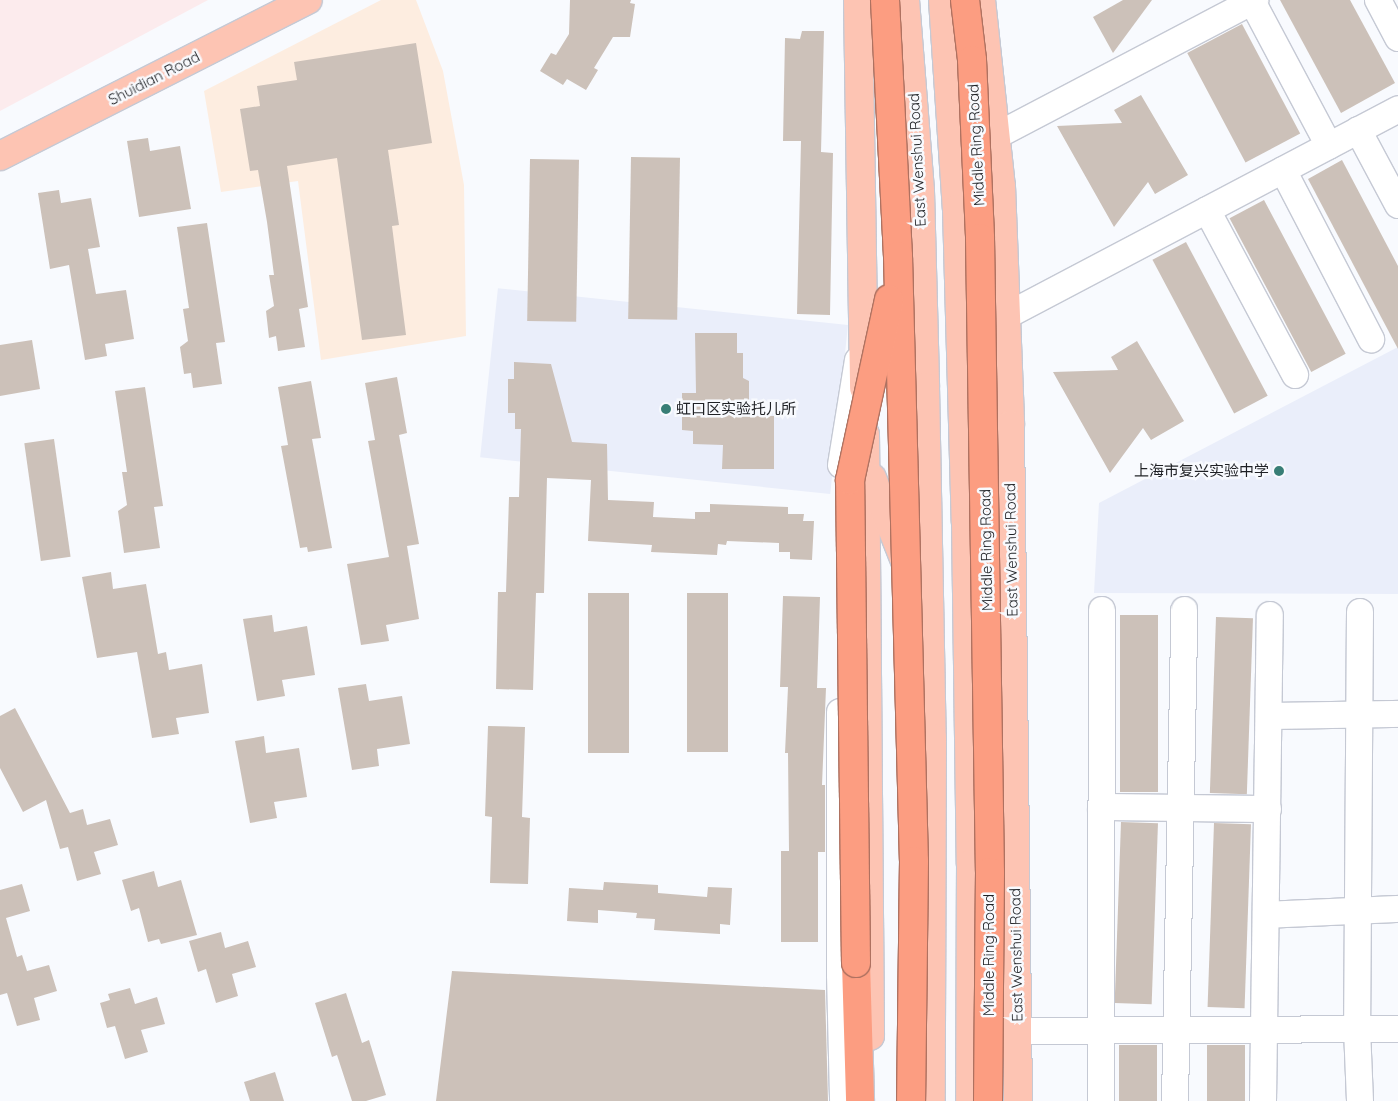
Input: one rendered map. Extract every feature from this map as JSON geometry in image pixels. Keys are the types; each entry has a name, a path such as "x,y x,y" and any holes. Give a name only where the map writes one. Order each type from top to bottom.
{"highway":[{"path":"884,0 898,256 914,861 911,1101"},
{"name":"Middle Ring Road","path":"965,0 972,60 980,238 990,872 974,1101"},
{"path":"860,1101 856,963 850,480 898,256"}],"main road":[{"name":"Shuidian Road","path":"0,156 308,0"},
{"path":"858,0 858,133 866,463 872,925 870,1101"},
{"name":"East Wenshui Road","path":"906,0 920,191 929,622 931,1101"},
{"path":"943,0 957,209 968,624 974,1101"},
{"name":"East Wenshui Road","path":"981,0 1001,186 1006,316 1010,453 1018,1101"},
{"path":"858,133 908,28"},
{"path":"968,624 1010,453"},
{"path":"866,463 929,622"}],"street":[{"path":"1378,0 1398,38"},
{"path":"996,136 1254,1 1329,146"},
{"path":"1006,316 1398,109"},
{"path":"1358,130 1398,205"},
{"path":"1283,170 1371,339"},
{"path":"1206,210 1295,376"},
{"path":"844,1101 840,975 840,476 863,328"},
{"path":"1101,1101 1102,610"},
{"path":"1175,1101 1174,1031 1184,610"},
{"path":"1360,612 1357,1029 1360,1101"},
{"path":"1264,1101 1270,615"},
{"path":"1269,716 1359,713 1398,714"},
{"path":"1101,807 1268,809"},
{"path":"1266,915 1398,909"},
{"path":"1017,1031 1398,1029"}],"shaded area":[{"path":"0,0 208,0 0,111"},
{"path":"381,0 416,0 443,71 464,185 466,336 321,360 298,181 221,192 204,91"},
{"name":"虹口区实验托儿所","path":"498,288 848,325 830,494 480,457"},
{"name":"上海市复兴实验中学","path":"1398,347 1398,594 1094,593 1099,503"}],"building":[{"path":"570,0 631,0 630,3 635,4 630,37 613,37 594,68 598,70 586,90 567,79 563,85 540,71 551,53 556,55 569,34"},
{"path":"1123,0 1152,0 1113,53 1093,17"},
{"path":"1280,0 1350,0 1395,83 1341,113"},
{"path":"1242,24 1300,133 1245,163 1187,53"},
{"path":"802,31 824,31 821,152 833,153 830,315 797,314 801,141 783,141 785,38 800,39"},
{"path":"416,43 432,143 388,150 399,225 392,226 406,335 362,340 337,158 287,166 308,307 299,309 305,347 278,351 276,336 269,338 266,311 274,306 269,275 274,275 267,222 258,170 250,171 240,109 260,106 257,86 297,80 294,62"},
{"path":"1141,95 1188,175 1155,194 1148,182 1114,227 1057,126 1122,123 1114,110"},
{"path":"148,138 150,151 180,146 191,209 139,217 127,141"},
{"path":"631,157 680,158 677,320 628,319"},
{"path":"530,159 579,160 576,322 527,321"},
{"path":"1342,160 1398,266 1398,349 1308,179"},
{"path":"59,190 61,203 91,198 100,247 88,249 96,294 126,290 134,339 105,344 107,356 85,360 69,265 50,269 38,193"},
{"path":"1264,200 1346,354 1311,372 1230,218"},
{"path":"207,223 225,342 216,343 222,384 193,388 191,373 184,374 180,347 188,341 183,309 189,308 177,227"},
{"path":"1186,242 1268,396 1234,413 1152,260"},
{"path":"695,333 737,333 737,353 743,353 743,378 749,381 749,416 774,416 774,469 722,469 723,445 693,444 693,431 682,430 682,393 696,393"},
{"path":"32,340 40,389 0,396 0,345"},
{"path":"1137,341 1184,421 1151,440 1143,428 1110,473 1053,372 1118,370 1111,357"},
{"path":"514,362 551,364 572,442 607,444 608,500 654,502 653,517 695,519 695,512 710,512 710,504 788,507 788,514 804,514 803,521 814,521 812,560 790,559 790,552 779,552 779,543 727,541 726,545 718,544 717,555 651,552 652,545 588,541 591,480 547,478 544,593 536,593 533,690 496,689 498,592 506,592 509,497 519,497 521,429 515,429 515,413 508,413 508,379 514,379"},
{"path":"397,377 407,433 399,435 419,544 407,546 419,619 386,625 389,641 361,645 347,564 389,557 368,441 375,440 365,383"},
{"path":"311,381 321,438 312,439 332,548 308,552 307,547 300,548 281,446 288,445 278,387"},
{"path":"145,387 163,506 154,507 160,548 124,553 118,511 127,505 122,472 127,472 115,391"},
{"path":"54,439 71,557 41,561 24,443"},
{"path":"111,572 113,589 146,584 158,654 166,652 169,670 202,664 209,713 176,718 179,734 152,738 137,652 97,658 82,577"},
{"path":"588,593 629,593 629,753 588,753"},
{"path":"687,593 728,593 728,752 687,752"},
{"path":"783,596 820,597 817,688 826,688 822,785 825,785 825,852 818,852 818,942 781,942 781,851 789,851 788,753 785,753 788,687 780,687"},
{"path":"272,615 274,632 307,626 315,675 282,680 285,696 257,701 243,619"},
{"path":"1120,615 1158,615 1158,792 1120,792"},
{"path":"1216,617 1253,618 1247,794 1210,793"},
{"path":"366,684 369,701 402,696 410,744 377,749 379,766 352,770 338,688"},
{"path":"15,708 70,813 83,809 87,825 110,819 118,845 94,852 101,874 77,881 68,847 60,849 46,800 23,812 0,768 0,716"},
{"path":"488,726 525,727 522,817 530,818 528,884 490,883 492,817 485,816"},
{"path":"264,736 266,753 299,748 307,797 274,802 277,818 250,823 235,741"},
{"path":"1121,822 1158,823 1152,1004 1115,1003"},
{"path":"1214,823 1251,824 1245,1008 1208,1007"},
{"path":"154,871 158,887 181,880 197,935 161,944 159,939 148,942 139,908 131,911 122,880"},
{"path":"604,882 658,885 658,893 707,897 708,887 732,888 730,925 720,924 720,934 654,930 655,919 636,918 637,913 598,910 598,923 567,921 569,888 603,890"},
{"path":"22,884 30,911 6,918 17,957 22,955 27,971 49,965 57,991 34,998 40,1020 17,1026 7,993 0,995 0,890"},
{"path":"221,932 225,948 248,941 256,967 232,974 238,996 216,1003 206,969 198,972 189,941"},
{"path":"452,971 825,990 828,1101 436,1101"},
{"path":"130,988 135,1004 157,997 165,1024 141,1030 148,1052 125,1059 115,1026 107,1028 100,1003 110,1000 108,994"},
{"path":"346,993 362,1043 369,1040 386,1095 366,1101 352,1101 337,1055 332,1057 315,1003"},
{"path":"1119,1045 1157,1045 1157,1101 1119,1101"},
{"path":"1207,1045 1245,1045 1245,1101 1207,1101"},
{"path":"275,1072 284,1101 250,1101 244,1082"}],"place":[{"name":"虹口区实验托儿所","path":"666,409"},
{"name":"上海市复兴实验中学","path":"1279,471"}]}
